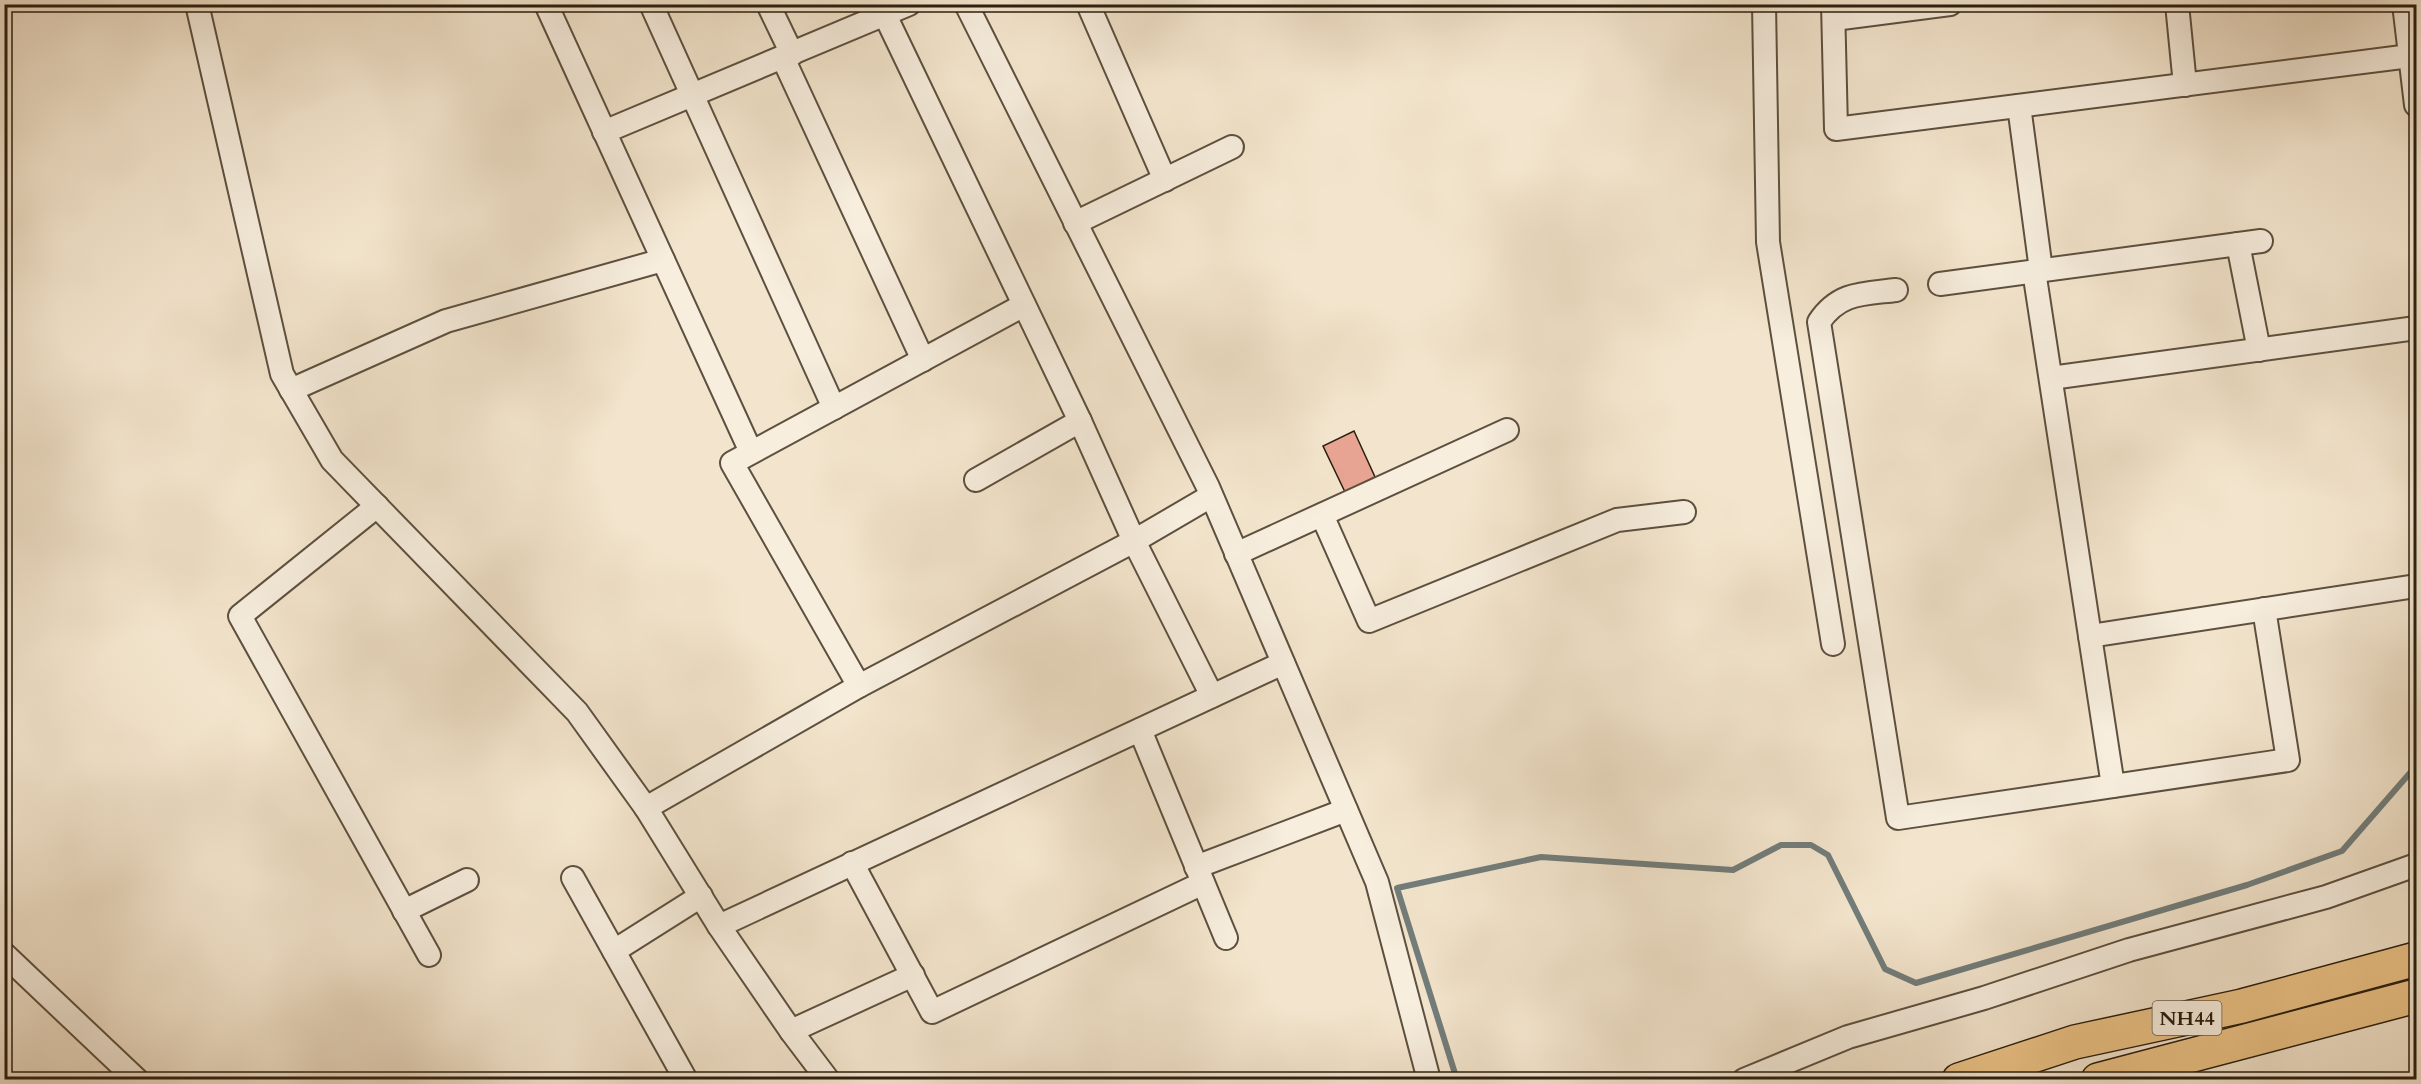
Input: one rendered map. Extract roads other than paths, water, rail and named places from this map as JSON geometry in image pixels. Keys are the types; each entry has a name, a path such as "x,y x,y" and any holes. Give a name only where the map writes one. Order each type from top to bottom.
{"highway":[{"name":"NH44","path":"1959,1080 2075,1042 2242,1006 2416,959"},
{"name":"NH44","path":"2098,1080 2416,996"}],"street":[{"path":"197,4 282,375 332,460 577,712 646,808 719,926 791,1031 828,1080"},
{"path":"546,4 751,452"},
{"path":"651,4 834,408"},
{"path":"768,4 787,56 923,360"},
{"path":"604,132 787,56 868,14 909,4"},
{"path":"966,4 1211,496 1283,663 1377,882 1429,1080"},
{"path":"1088,4 1165,180"},
{"path":"1764,4 1768,242 1833,644"},
{"path":"1950,4 1833,12 1836,129 2410,56"},
{"path":"2177,4 2185,85"},
{"path":"2404,4 2416,105"},
{"path":"868,14 1024,305 1080,420 1134,541 1212,696"},
{"path":"2019,106 2051,378 2113,786"},
{"path":"1076,223 1232,147"},
{"path":"1940,284 2261,241"},
{"path":"2238,244 2259,350"},
{"path":"291,390 446,321 663,260"},
{"path":"1896,290 1847,296 1828,309 1819,322 1898,818 2288,760 2264,609"},
{"path":"859,686 732,463 1024,305"},
{"path":"2051,378 2416,328"},
{"path":"976,480 1080,420"},
{"path":"1236,554 1508,430"},
{"path":"646,808 859,686 1134,541 1211,496"},
{"path":"377,506 240,616 429,955"},
{"path":"1322,515 1369,621 1617,520 1684,512"},
{"path":"2090,636 2416,586"},
{"path":"719,926 1283,663"},
{"path":"1140,730 1226,938"},
{"path":"852,863 932,1012 1199,875 1346,810"},
{"path":"1744,1080 1848,1037 1984,998 2129,950 2326,897 2416,865"},
{"path":"573,878 686,1080"},
{"path":"404,911 467,880"},
{"path":"614,951 701,896"},
{"path":"4,954 137,1080"},
{"path":"791,1031 913,975"}],"waterway":[{"path":"1457,1080 1397,888 1541,857 1733,870 1781,845 1811,845 1828,855 1885,969 1916,983 2247,885 2342,851 2416,766"}]}
